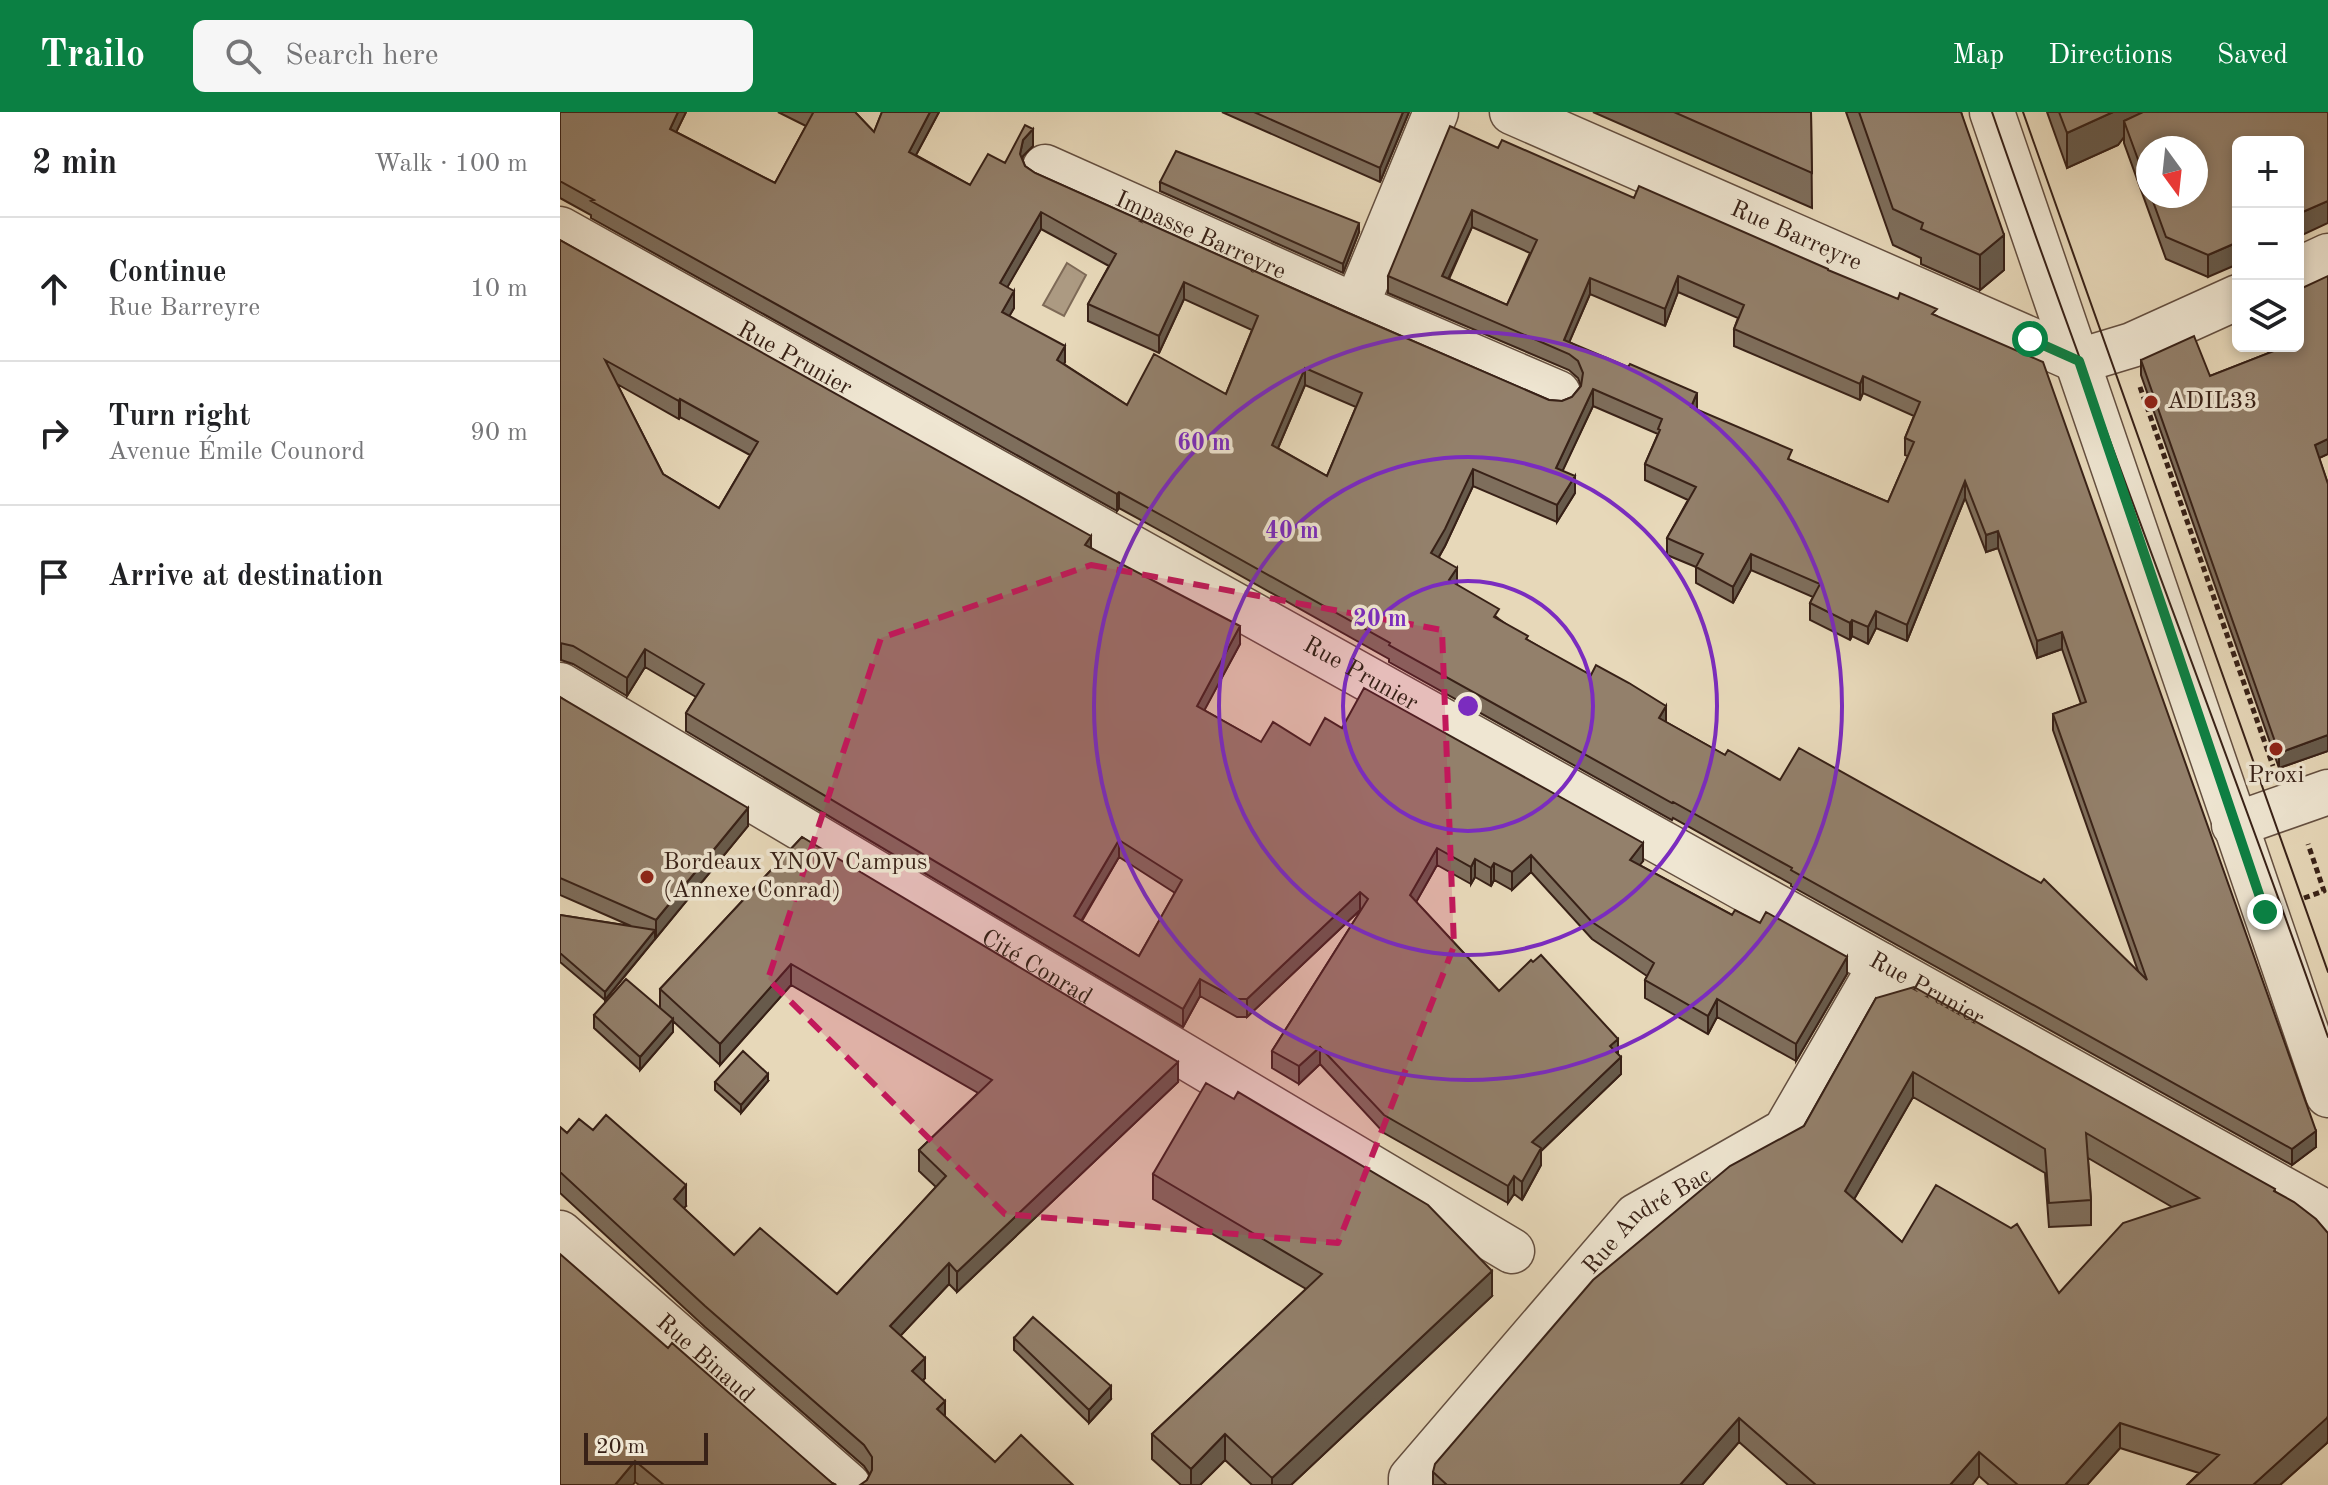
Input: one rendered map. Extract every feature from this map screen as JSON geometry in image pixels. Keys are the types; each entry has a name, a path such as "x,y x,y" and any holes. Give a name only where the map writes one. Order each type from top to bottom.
{"street":[{"path":"1356,306 1436,112"},
{"name":"Rue Barreyre","path":"1512,112 2079,361"},
{"path":"1992,112 2328,1095"},
{"name":"Impasse Barreyre","path":"1045,167 1558,393"},
{"name":"Rue Prunier","path":"560,229 2328,1214"},
{"path":"2304,267 2328,256"},
{"path":"2079,361 2132,345 2232,300"},
{"name":"Cité Conrad","path":"560,685 1512,1251"},
{"path":"2234,825 2328,792"},
{"name":"Rue André Bac","path":"1411,1485 1411,1478 1636,1216 1785,1131 1881,965"},
{"name":"Rue Binaud","path":"560,1233 848,1485"}],"highlighted area":[{"path":"1091,565 1442,630 1454,946 1338,1243 1005,1214 768,979 881,638"}],"shaded area":[{"path":"1067,263 1086,275 1064,316 1043,305"}],"building":[{"path":"560,112 678,112 670,129 775,183 811,112 855,112 874,132 882,112 930,112 909,152 970,185 988,154 1005,163 1025,125 1033,129 1023,140 1020,154 1025,166 1035,173 1549,400 1562,401 1572,397 1581,386 1583,373 1578,361 1569,354 1388,276 1450,126 1498,148 1502,140 1634,198 1639,186 1898,299 1900,293 1937,309 1932,314 2043,362 2316,1131 2292,1149 560,181","holes":["1472,210 1537,240 1507,305 1442,276","1041,212 1116,254 1088,304 1159,336 1184,282 1258,316 1226,394 1154,354 1127,405 1057,360 1065,346 1002,312 1014,291 1000,283","1678,276 1744,305 1734,329 1860,384 1863,376 1920,402 1905,438 1914,442 1888,502 1788,459 1792,450 1691,407 1697,393 1564,340 1590,278 1665,309","1305,368 1362,393 1327,476 1272,445","1593,389 1662,419 1645,464 1696,487 1667,538 1703,554 1696,567 1733,587 1751,554 1820,584 1810,603 1850,623 1852,620 1868,627 1876,611 1907,625 1965,481 1986,535 1998,531 2037,641 2062,632 2086,702 2053,714 2147,980 2044,879 2041,883 1799,748 1780,780 1728,750 1725,755 1659,718 1666,706 1596,665 1591,675 1526,639 1528,636 1494,617 1499,609 1449,580 1457,568 1431,553 1473,469 1557,505 1575,476 1556,468"]},
{"path":"1254,112 1403,112 1380,168"},
{"path":"1674,112 1811,112 1812,173"},
{"path":"1859,112 1961,112 2004,235 1980,255 1921,229 1923,223 1893,209"},
{"path":"2059,112 2113,112 2067,133"},
{"path":"2143,112 2328,112 2328,201 2304,211 2304,136 2232,136 2232,245 2208,255 2166,237 2155,208 2208,208 2208,136 2136,136 2136,154 2124,121"},
{"path":"1176,151 1359,223 1343,264 1160,182"},
{"path":"560,240 1091,536 1085,545 1240,626 1197,706 1261,742 1273,722 1310,745 1325,718 1342,728 1364,688 1643,843 1630,860 1732,915 1735,910 1760,923 1766,912 1847,957 1796,1044 1717,999 1708,1016 1645,980 1654,963 1592,922 1531,855 1512,872 1494,863 1491,868 1475,859 1471,867 1437,848 1410,895 1499,991 1531,960 1533,962 1541,955 1618,1039 1610,1046 1621,1057 1532,1142 1541,1148 1522,1182 1514,1176 1508,1186 1384,1115 1320,1047 1299,1066 1272,1051 1368,899 1360,892 1247,999 1237,999 1200,979 1183,1009 686,713 704,684 645,649 627,678 573,646 560,643","holes":["605,360 758,442 719,508 663,474","1119,840 1182,880 1139,956 1074,916"]},
{"path":"2328,276 2328,439 2315,445 2328,484 2328,735 2279,753 2141,360 2194,336 2210,376 2271,352 2304,352 2304,287"},
{"name":"Bordeaux YNOV Campus (Annexe Conrad)","path":"560,697 748,808 656,920 560,878"},
{"path":"802,837 1178,1062 957,1272 949,1263 890,1326 925,1358 912,1371 945,1401 937,1409 995,1462 1021,1435 1073,1485 860,1485 872,1470 872,1457 864,1445 705,1306 560,1172 560,1127 567,1133 579,1119 593,1130 606,1115 686,1185 674,1199 734,1255 760,1228 837,1294 946,1176 919,1150 992,1080 791,964 720,1044 660,989"},
{"path":"560,915 655,930 605,992 560,953"},
{"path":"626,979 673,1019 640,1057 594,1015"},
{"path":"1914,987 2275,1189 2316,1219 2328,1233 2327,1418 2253,1485 2187,1485 2219,1455 2120,1423 2065,1485 2018,1485 1979,1452 1950,1485 1816,1485 1739,1418 1680,1485 1447,1485 1433,1472 1435,1464 1593,1280 1730,1166 1804,1126 1876,998","holes":["1913,1072 2045,1149 2049,1203 2091,1200 2086,1133 2199,1198 2123,1223 2059,1293 2017,1224 2011,1228 1936,1185 1902,1242 1845,1191"]},
{"path":"743,1051 768,1074 741,1105 715,1082"},
{"path":"1206,1083 1234,1099 1238,1092 1428,1205 1492,1271 1272,1478 1225,1434 1191,1469 1152,1434 1322,1274 1153,1174"},
{"path":"560,1254 668,1348 672,1343 836,1485 664,1485 635,1461 615,1485 560,1485"},
{"path":"1033,1317 1111,1386 1089,1410 1014,1338"}],"tram line":[{"path":"1992,112 2328,1037"},
{"path":"2023,112 2328,972"}],"place":[{"name":"ADIL33","path":"2151,402"},
{"name":"Proxi","path":"2276,749"},
{"name":"Bordeaux YNOV Campus (Annexe Conrad)","path":"647,877"}],"route":[{"path":"2030,339 2079,361 2265,912"}]}
